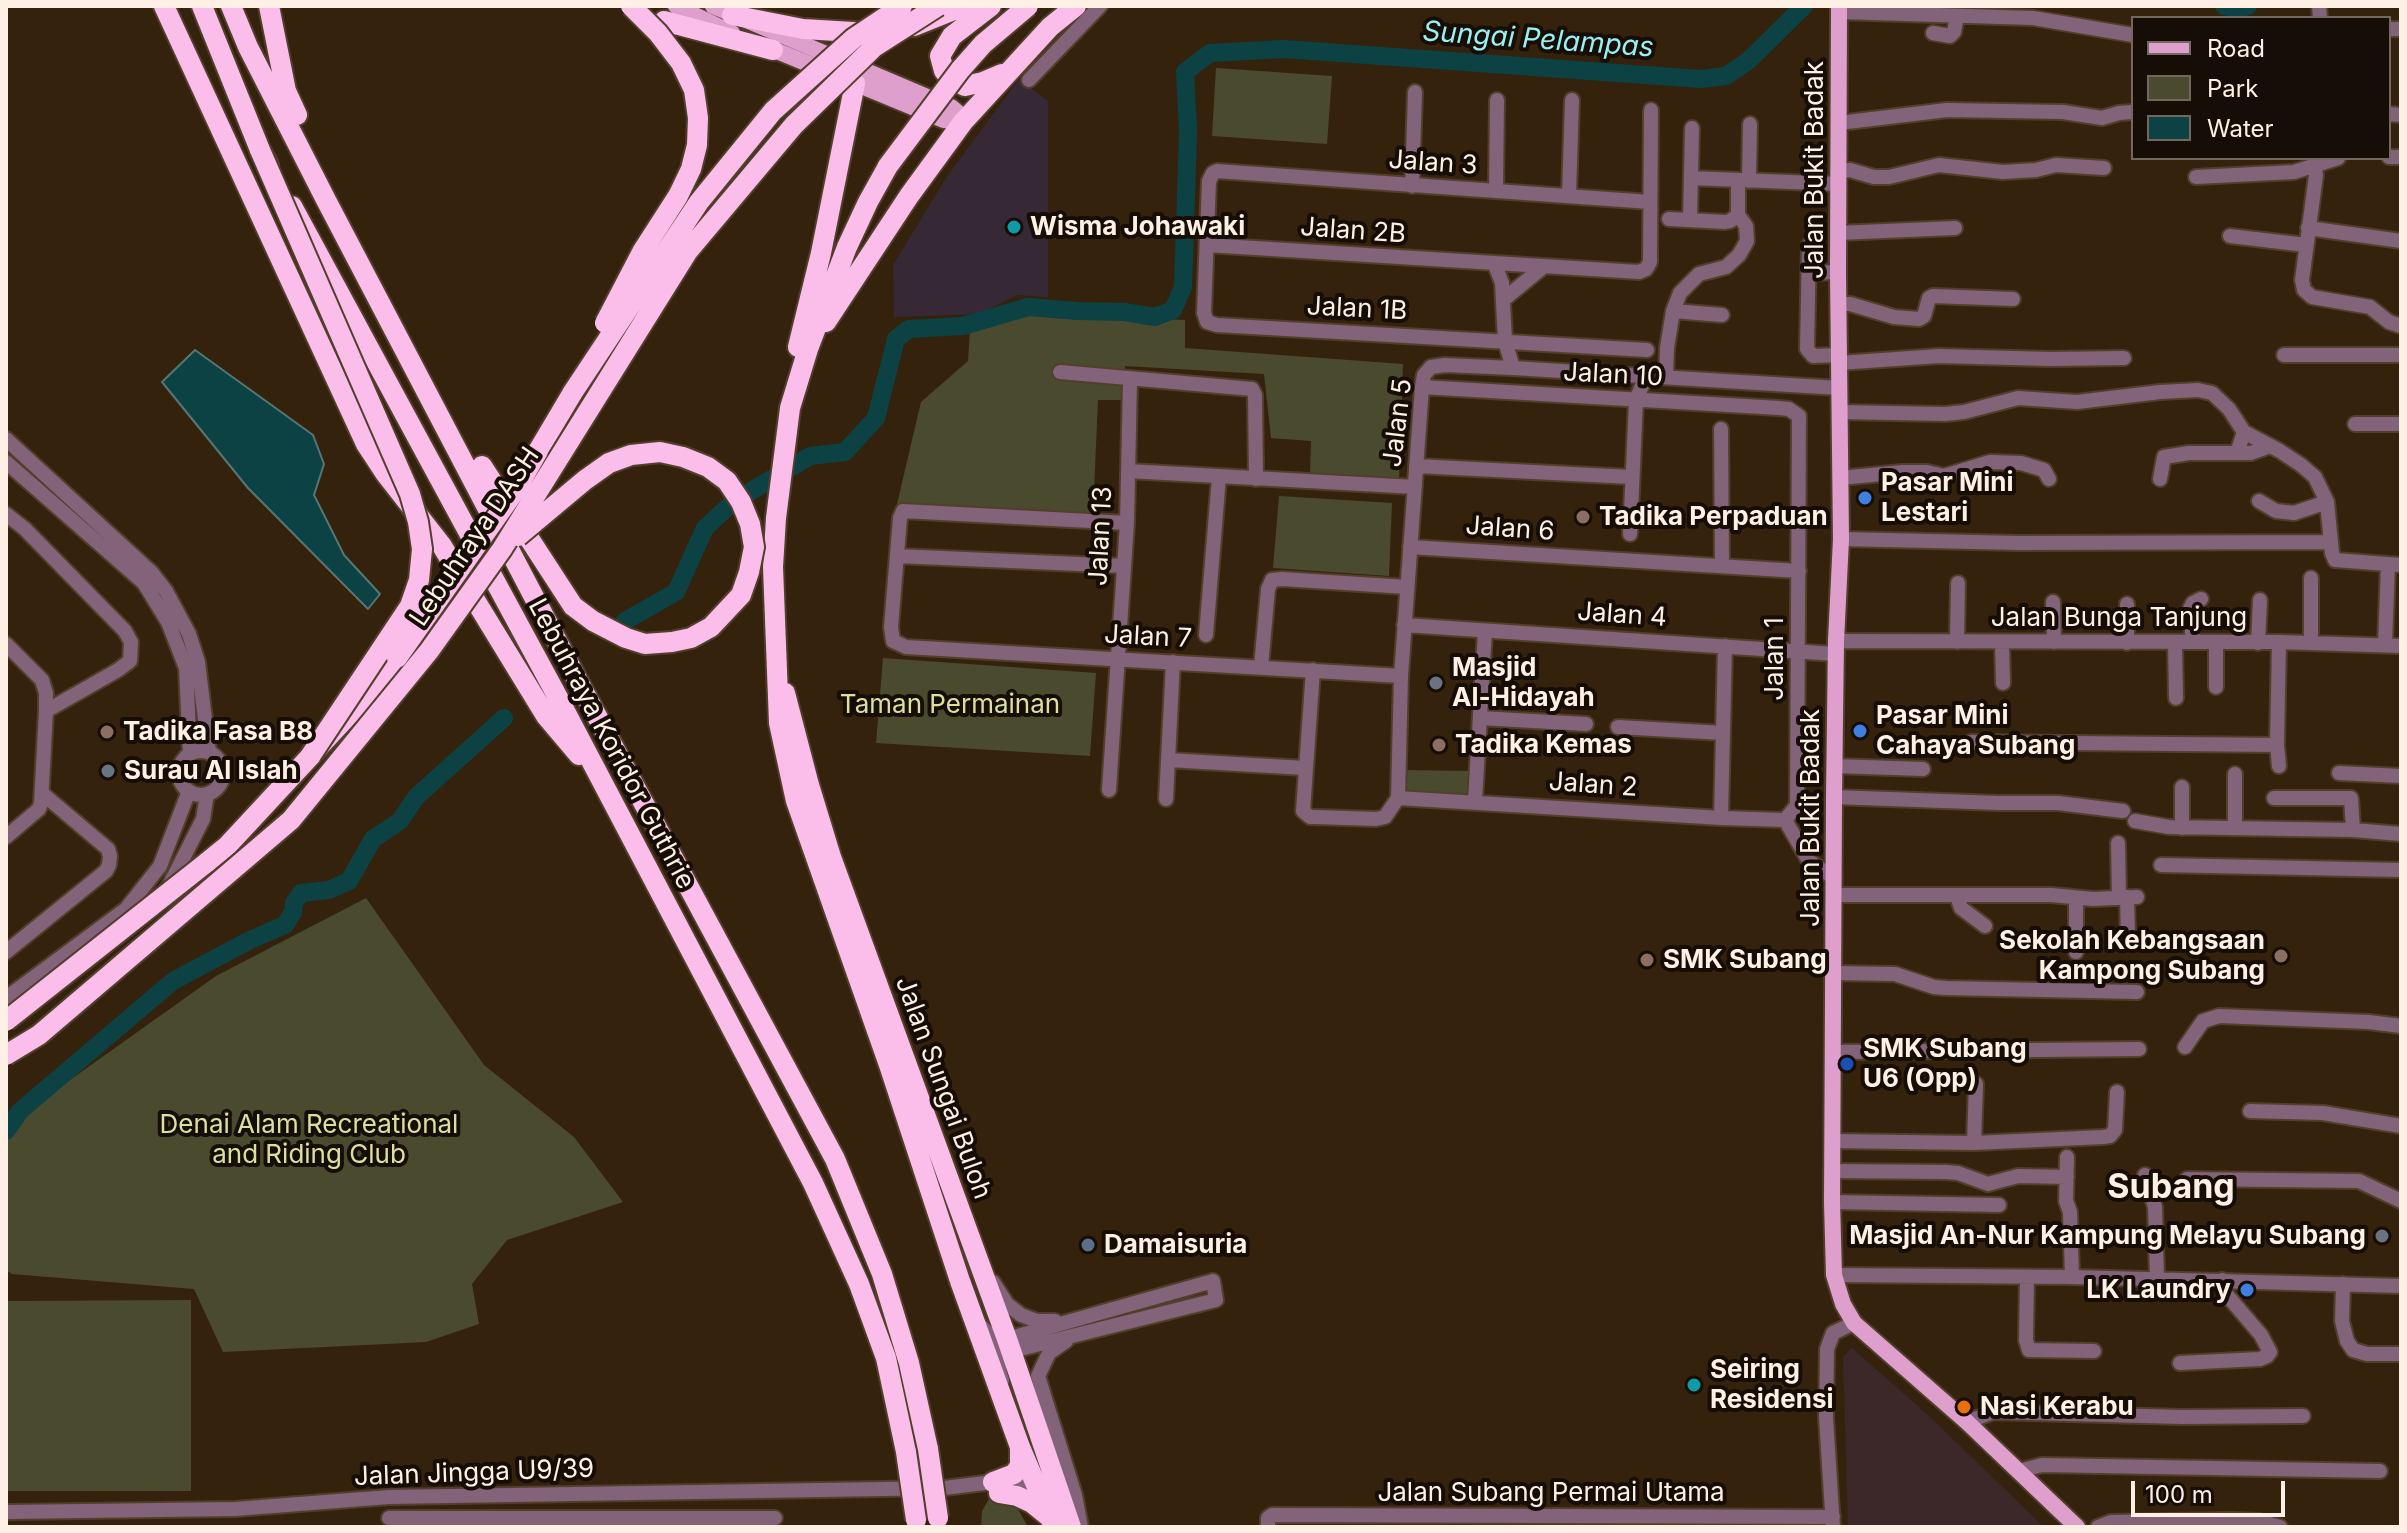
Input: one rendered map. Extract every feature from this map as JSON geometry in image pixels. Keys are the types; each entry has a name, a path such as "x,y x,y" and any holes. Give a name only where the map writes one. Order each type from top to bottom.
{"highway":[{"path":"164,6 366,444 442,546 546,716 606,789"},
{"name":"Lebuhraya Koridor Guthrie","path":"202,6 260,150 329,270 555,692 813,1183 859,1284 886,1358 906,1452 916,1524"},
{"name":"Lebuhraya Koridor Guthrie","path":"231,6 248,47 326,200 578,681 835,1159 882,1274 909,1363 928,1449 938,1522"},
{"path":"255,6 286,91 308,140 482,466 542,587 558,640"},
{"path":"269,6 286,91"},
{"path":"573,392 642,252 678,196 691,169 697,145 698,118 694,90 681,63 658,33 631,6"},
{"name":"Lebuhraya DASH","path":"6,1024 227,846 383,678 517,488 573,392 699,202 773,111 854,38 902,6"},
{"name":"Lebuhraya DASH","path":"6,1055 39,1035 291,820 429,651 502,549 688,251 794,125 874,47 938,6"},
{"path":"732,15 803,29 868,33 904,29 964,6"},
{"path":"991,6 952,36 944,46 940,56 944,71 965,86 998,77 1012,67"},
{"name":"Jalan Sungai Buloh","path":"1028,6 983,44 928,110 888,166 847,247 808,349 788,421 773,567 779,723 796,801 1020,1447 1061,1525"},
{"path":"808,349 909,196 963,122 1050,27 1076,6"},
{"path":"670,14 773,50"},
{"path":"798,382 795,363 855,83"},
{"path":"260,150 410,494 422,549 419,580 410,606 311,755"},
{"path":"482,466 573,606 593,621 645,644 691,638 711,627 741,595 754,547 750,524 741,502 727,481 708,467 660,452 631,455 609,463 585,480 502,549"},
{"name":"Jalan Sungai Buloh","path":"776,662 831,857 1050,1462 1061,1525"},
{"path":"996,1487 1020,1466 1020,1447"},
{"path":"1038,1486 1046,1477 1050,1462"},
{"path":"996,1487 1032,1503 1061,1525"}],"main road":[{"path":"713,6 951,107 963,122"},
{"name":"Jalan Bukit Badak","path":"1839,9 1841,539 1834,766 1834,1275 1843,1304 1854,1323 1967,1422 2077,1527"},
{"path":"773,50 944,120 963,122"}],"street":[{"path":"1029,80 1100,6"},
{"path":"1839,9 2033,18 2131,35"},
{"path":"1933,33 1950,36 1954,32 1957,16"},
{"path":"1412,186 1415,92"},
{"path":"1496,191 1497,100"},
{"path":"1569,196 1572,100"},
{"path":"1650,202 1651,110"},
{"path":"1839,123 1947,110 2063,112 2102,118 2131,112"},
{"path":"1669,219 1725,222 1738,215 1750,124"},
{"path":"1690,220 1692,128"},
{"path":"2196,177 2267,175 2303,170 2331,160"},
{"path":"1691,178 1839,177 1850,170 1874,177 1889,177 1939,165 2003,172 2056,165 2104,168"},
{"path":"2314,165 2316,175 2302,280 2308,294 2370,307 2389,322 2401,326"},
{"name":"Jalan 3","path":"1207,245 1209,181 1213,173 1221,171 1650,202"},
{"name":"Jalan 2B","path":"1207,245 1629,273 1646,269 1650,262 1650,202"},
{"path":"1666,377 1673,311 1680,293 1699,274 1726,267 1739,255 1747,241 1746,226 1738,215"},
{"path":"1838,233 1955,228"},
{"path":"2308,228 2401,241"},
{"path":"2230,236 2306,245"},
{"name":"Jalan 1B","path":"1207,245 1204,313 1207,322 1217,325 1647,350"},
{"path":"1809,245 1807,349 1813,356 1839,359 1939,356 2124,358"},
{"path":"1495,265 1502,283 1505,341 1513,368"},
{"path":"1503,300 1543,267"},
{"path":"1809,273 1838,272"},
{"path":"1839,304 1850,304 1894,317 1919,319 1924,316 1929,298 1933,296 2013,299"},
{"path":"1673,311 1722,315"},
{"path":"2284,355 2401,355"},
{"name":"Jalan 5","path":"1398,798 1404,625 1422,387 1427,370 1437,365 1513,368 1839,388"},
{"path":"1060,372 1249,388 1255,391 1256,479"},
{"path":"1630,534 1636,400 1646,376"},
{"name":"Jalan 13","path":"1109,790 1127,523 1130,380"},
{"name":"Jalan 10","path":"1422,387 1779,408 1789,409 1799,416"},
{"path":"1839,412 1945,414 2018,398 2077,402 2160,392 2198,390 2212,393 2229,409 2244,432 2301,465 2315,477 2327,502 2335,560 2394,564 2385,645"},
{"name":"Jalan 1","path":"1785,820 1797,805 1799,416"},
{"path":"2355,424 2401,424"},
{"path":"1721,429 1722,566"},
{"path":"2237,453 2244,432"},
{"path":"6,439 152,573 166,591 189,634 198,662 209,752"},
{"path":"2160,479 2164,457 2173,454 2251,453 2270,446"},
{"path":"6,462 144,583 168,622 186,668 190,754"},
{"path":"1840,478 1903,472 1944,476 1990,462 2021,463 2044,470 2049,479"},
{"path":"1416,466 1631,477"},
{"path":"1128,471 1415,487"},
{"path":"1206,635 1219,477"},
{"path":"2259,501 2276,511 2294,513 2327,502"},
{"path":"1124,566 897,556 900,518 907,510 1127,523"},
{"path":"6,514 25,529 92,597 125,631 131,642 130,661 46,711"},
{"path":"1841,539 2034,543 2331,542"},
{"name":"Jalan 6","path":"1410,547 1799,571"},
{"name":"Jalan 7","path":"897,556 891,627 893,641 906,647 1401,676"},
{"path":"2311,578 2311,643"},
{"path":"1261,667 1268,589 1272,580 1407,587"},
{"path":"1957,642 1958,583"},
{"path":"2193,642 2190,609 2193,603 2201,599"},
{"path":"2258,643 2260,600"},
{"path":"2053,602 2054,642"},
{"path":"2127,604 2127,643"},
{"name":"Jalan 4","path":"1404,625 1799,651 1836,647"},
{"path":"1475,801 1485,631"},
{"name":"Jalan Bunga Tanjung","path":"1836,647 1957,642 2279,642 2401,646"},
{"path":"2002,642 2003,683"},
{"path":"2279,642 2279,766"},
{"path":"2175,643 2176,698"},
{"path":"2216,643 2216,687"},
{"path":"6,644 42,680 46,693 43,794 39,809 6,837"},
{"path":"1721,818 1725,646"},
{"path":"1166,799 1173,662"},
{"path":"1313,670 1303,811 1310,817 1381,819 1398,798"},
{"path":"1480,718 1586,724"},
{"path":"1618,727 1723,733"},
{"path":"1971,742 2277,745"},
{"path":"209,752 218,759 223,771 219,785 207,794 189,791 180,780 180,765 190,754 209,752"},
{"path":"1168,760 1305,768"},
{"path":"1834,766 1923,769"},
{"path":"2339,773 2401,776"},
{"path":"2235,774 2235,828"},
{"path":"2182,787 2182,828"},
{"path":"6,998 126,909 160,866 189,791"},
{"path":"6,952 106,871 109,865 108,849 43,794"},
{"path":"6,1024 125,935 149,912 172,883 203,819 207,794"},
{"path":"1834,797 2058,803 2123,811"},
{"name":"Jalan 2","path":"1398,798 1785,820"},
{"path":"2274,798 2351,798 2353,830"},
{"path":"1785,820 1809,861 1834,886 1957,896 2127,897"},
{"path":"2135,821 2182,828 2353,830 2401,834"},
{"path":"2118,843 2127,897 2128,939"},
{"path":"2161,865 2401,870"},
{"path":"1957,896 1961,908 1985,926"},
{"path":"2076,899 2076,952"},
{"path":"1834,973 1895,974 1946,988 2137,992"},
{"path":"2185,1047 2203,1021 2219,1016 2401,1026"},
{"path":"1834,1052 2139,1049"},
{"path":"1974,1143 1976,1084"},
{"path":"1832,1141 1974,1143 2110,1136 2115,1130 2117,1092"},
{"path":"2250,1111 2323,1113 2401,1126"},
{"path":"2067,1157 2066,1201 2070,1212 2072,1277"},
{"path":"1832,1171 1946,1172 1988,1184 2018,1176 2067,1177"},
{"path":"2145,1175 2155,1207 2157,1278"},
{"path":"2187,1179 2359,1181 2401,1201"},
{"path":"1832,1202 1999,1205"},
{"path":"964,1224 1007,1304 1021,1315 1071,1329"},
{"path":"1834,1275 2157,1278 2401,1286"},
{"path":"2027,1277 2026,1340 2029,1350 2094,1351"},
{"path":"2180,1363 2260,1359 2270,1352 2261,1335 2226,1294 2222,1280"},
{"path":"972,1314 986,1333 1007,1346 1071,1329 1216,1300 1213,1281 1071,1329 1049,1353 1038,1376 1075,1495 1081,1527"},
{"path":"2343,1284 2342,1321 2347,1341 2353,1350 2367,1354 2401,1354"},
{"path":"1833,1522 1826,1418 1827,1349 1833,1333 1854,1323"},
{"path":"1007,1346 999,1370 1008,1411"},
{"path":"1967,1422 1993,1412 2182,1417 2303,1416"},
{"path":"2019,1471 2042,1465 2380,1471"},
{"name":"Jalan Jingga U9/39","path":"6,1512 235,1509 389,1497 1038,1486"},
{"path":"389,1497 389,1522 775,1518"},
{"path":"2098,1527 2111,1522 2231,1520 2259,1521 2280,1527"},
{"name":"Jalan Subang Permai Utama","path":"1269,1522 1833,1522"}],"shaded area":[{"path":"1019,79 1048,101 1048,297 1017,295 979,314 894,317 893,265 946,178"},
{"path":"1852,1348 1929,1416 2044,1527 1848,1527 1843,1357"}],"green space":[{"path":"1216,68 1332,76 1327,144 1212,136"},
{"path":"1031,313 1185,320 1185,348 1403,364 1399,480 1310,475 1311,441 1271,438 1264,374 1125,366 1125,400 1098,400 1093,513 897,504 921,402 968,361 970,329"},
{"path":"1279,496 1392,503 1389,576 1273,568"},
{"name":"Taman Permainan","path":"883,658 1096,673 1090,756 876,743"},
{"path":"1406,770 1472,771 1471,798 1405,795"},
{"name":"Denai Alam Recreational and Riding Club","path":"366,898 484,1065 574,1137 623,1202 507,1240 472,1284 479,1324 426,1342 223,1352 194,1289 12,1274 6,1270 6,1141 25,1112 216,976"},
{"path":"191,1300 191,1491 6,1491 6,1301"},
{"path":"989,1499 1014,1502 1028,1527 981,1527 982,1511"}],"water":[{"path":"195,350 313,435 324,464 314,495 344,555 380,594 368,609 248,488 162,382"}],"waterway":[{"name":"Sungai Pelampas","path":"625,621 676,592 705,528 733,502 810,456 845,452 876,418 896,339 909,329 963,326 1028,307 1124,312 1155,317 1173,310 1183,287 1188,131 1185,72 1210,53 1284,49 1701,79 1726,76 1748,61 1804,6"},
{"name":"Sungai Pelampas","path":"2224,6 2238,9 2248,6"},
{"name":"Sungai Pelampas","path":"6,1131 20,1111 173,981 285,925 301,893 329,890 349,881 373,839 400,821 416,797 504,718"}],"place":[{"name":"Wisma Johawaki","path":"1014,227"},
{"name":"Pasar Mini Lestari","path":"1865,498"},
{"name":"Tadika Perpaduan","path":"1583,517"},
{"name":"Masjid Al-Hidayah","path":"1436,683"},
{"name":"Pasar Mini Cahaya Subang","path":"1860,731"},
{"name":"Tadika Fasa B8","path":"107,732"},
{"name":"Tadika Kemas","path":"1439,745"},
{"name":"Surau Al Islah","path":"108,771"},
{"name":"Sekolah Kebangsaan Kampong Subang","path":"2281,956"},
{"name":"SMK Subang","path":"1647,960"},
{"name":"SMK Subang U6 (Opp)","path":"1847,1064"},
{"name":"Masjid An-Nur Kampung Melayu Subang","path":"2382,1236"},
{"name":"Damaisuria","path":"1088,1245"},
{"name":"LK Laundry","path":"2247,1290"},
{"name":"Seiring Residensi","path":"1694,1385"},
{"name":"Nasi Kerabu","path":"1964,1407"}],"district":[{"name":"Subang","path":"2171,1188"}]}
